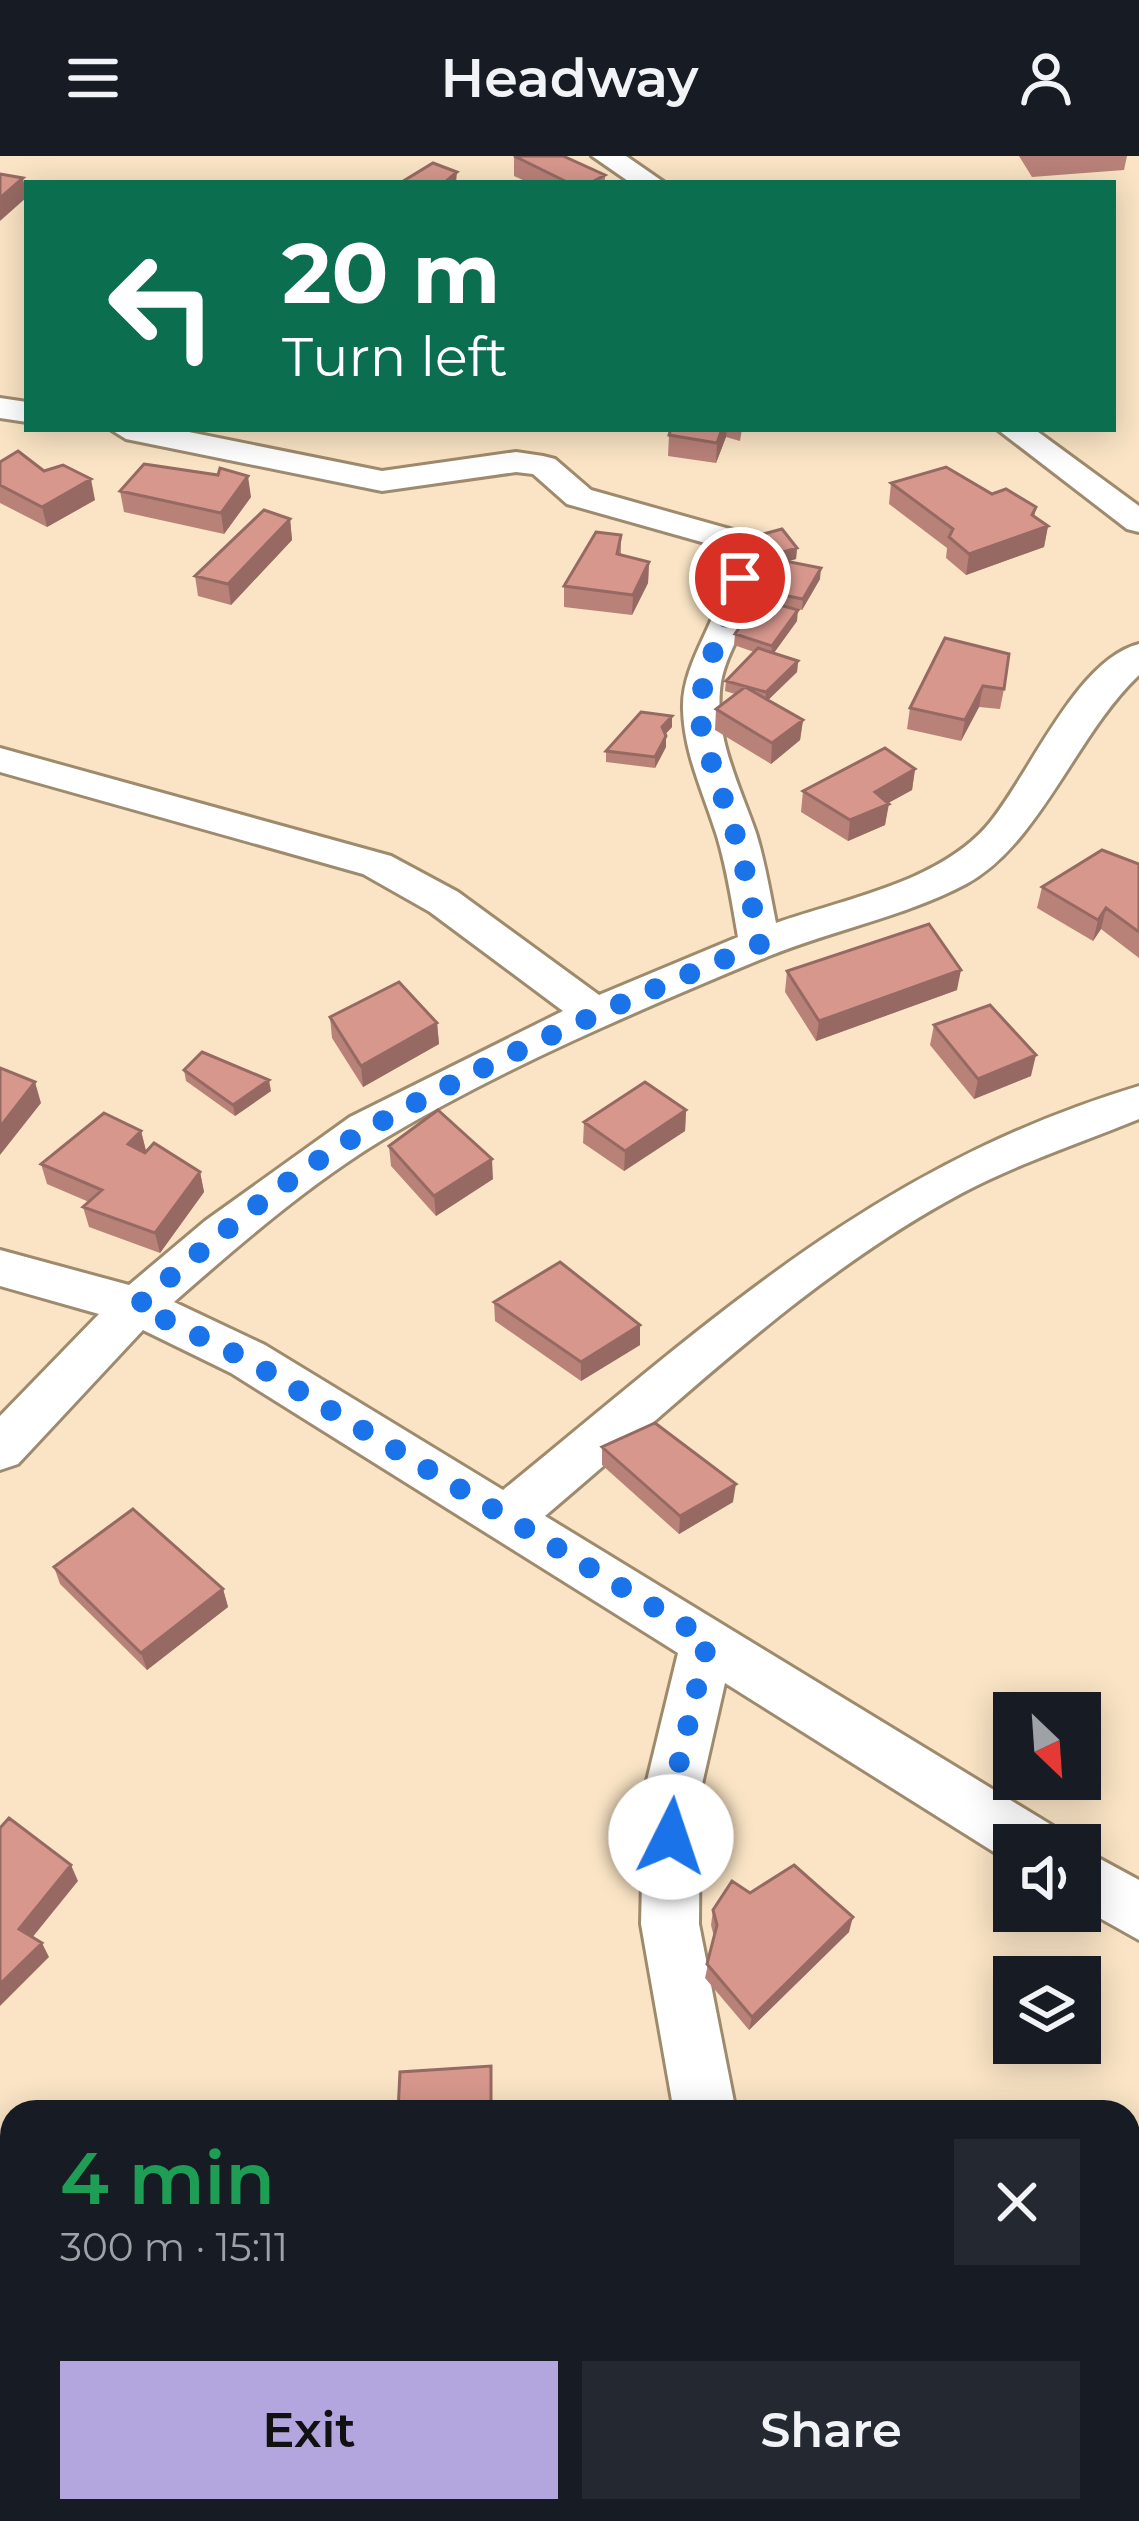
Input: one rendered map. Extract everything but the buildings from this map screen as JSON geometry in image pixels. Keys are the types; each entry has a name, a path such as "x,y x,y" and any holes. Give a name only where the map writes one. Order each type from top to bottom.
{"street":[{"path":"607,156 646,180"},
{"path":"142,432 382,481 516,462 543,466 579,497 739,542 744,554 735,602 703,680 701,731 741,852 760,944"},
{"path":"1017,432 1139,522"},
{"path":"0,1449 137,1306 220,1234 367,1130 596,1012 760,944 954,874 999,837 1094,697 1139,655"},
{"path":"0,760 252,826 377,865 444,902 596,1012"},
{"path":"507,1517 821,1261 921,1195 992,1160 1139,1102"},
{"path":"0,1268 137,1306 248,1360 1000,1824"},
{"path":"703,2100 670,1924 672,1793 708,1640"},
{"path":"1101,1888 1139,1912"}],"route":[{"path":"671,1837 672,1793 708,1640 248,1360 137,1306 220,1234 367,1130 596,1012 760,944 741,852 701,731 703,680 740,578"}]}
